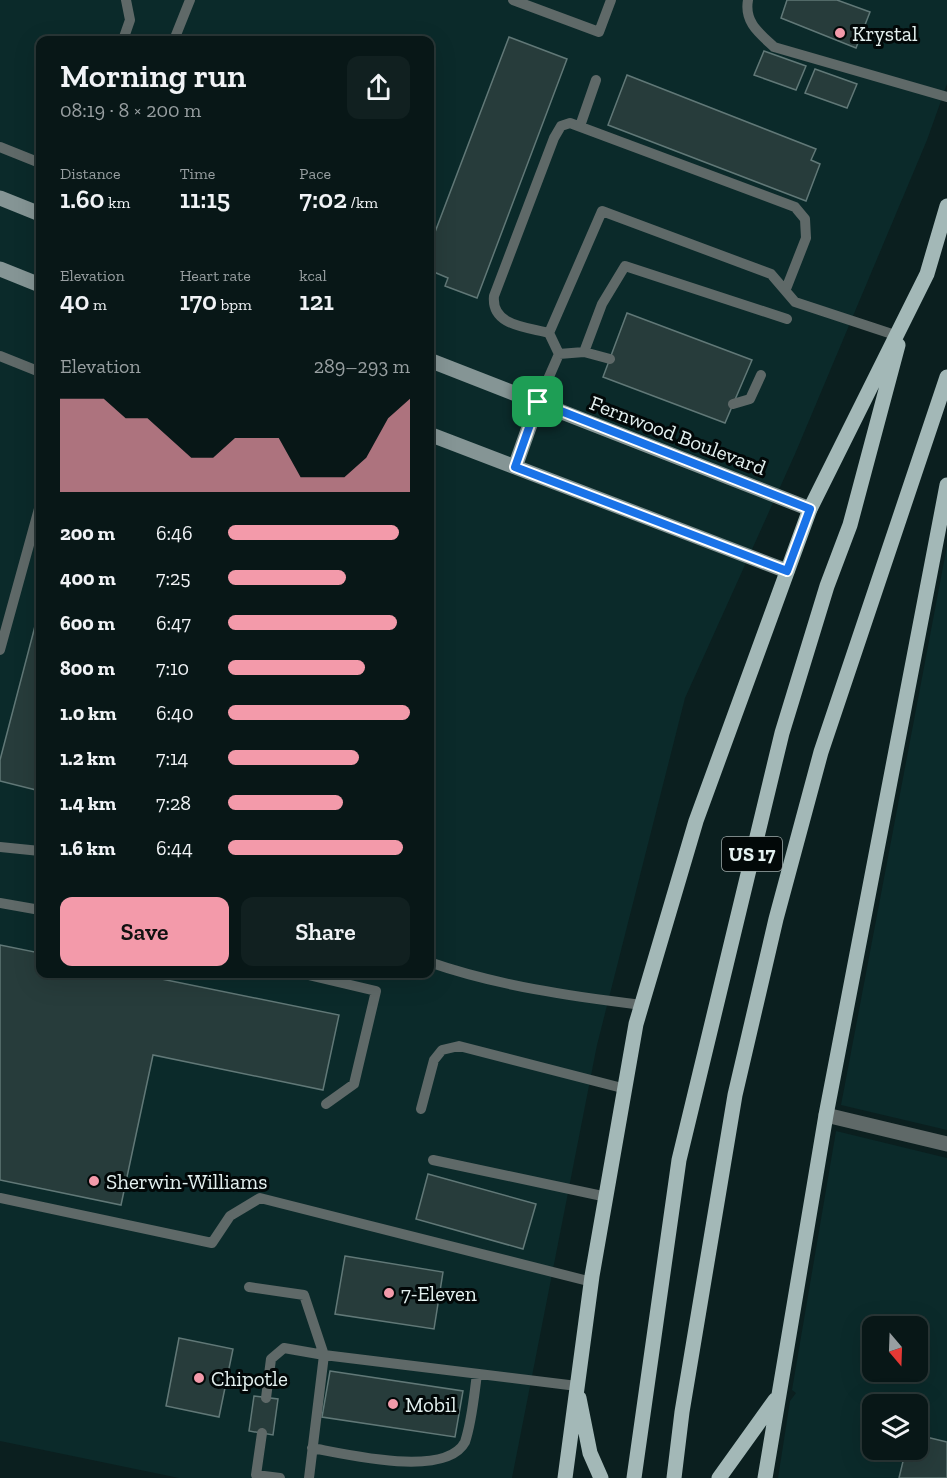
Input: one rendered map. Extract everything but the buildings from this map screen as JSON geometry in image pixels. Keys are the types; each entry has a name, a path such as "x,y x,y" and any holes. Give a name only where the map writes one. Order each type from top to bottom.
{"main road":[{"name":"US 17","path":"634,1478 678,1160 782,733 827,586 850,525 907,310 927,274 947,206"},
{"path":"564,1478 592,1282 642,1005 696,821 810,509 907,310"},
{"name":"US 17","path":"674,1478 682,1412 735,1095 776,919 821,752 947,377"},
{"path":"765,1478 826,1115 947,485"},
{"path":"577,1386 590,1453 601,1478"},
{"path":"719,1478 778,1394"}],"street":[{"path":"0,198 36,211"},
{"path":"0,269 36,283"},
{"name":"Fernwood Boulevard","path":"434,362 810,509"},
{"path":"515,467 538,402"},
{"path":"434,436 787,571"},
{"path":"826,1115 947,1144"}],"lane":[{"path":"124,36 130,20 126,0"},
{"path":"176,36 190,0"},
{"path":"513,0 599,32 611,0"},
{"path":"748,0 746,10 753,28 774,47 947,97"},
{"path":"580,126 596,80"},
{"path":"549,333 510,323 499,316 493,306 494,296 554,138 561,126 570,123 795,207 805,219 806,238 786,289"},
{"path":"0,147 36,161"},
{"path":"538,402 559,354 549,333 602,211 771,274 795,302 895,335"},
{"path":"584,352 602,304 625,266 786,322 795,302"},
{"path":"559,354 584,352 610,359"},
{"path":"0,356 36,370"},
{"path":"733,404 750,399 762,375"},
{"path":"0,650 36,520"},
{"path":"0,847 36,851"},
{"path":"0,903 36,909"},
{"path":"434,964 474,978 558,994 642,1005"},
{"path":"321,978 376,991 354,1084 326,1104"},
{"path":"421,1109 434,1060 442,1050 459,1046 626,1089"},
{"path":"433,1160 607,1197"},
{"path":"0,1198 212,1243 230,1216 260,1198 592,1282"},
{"path":"249,1287 304,1295 324,1355 309,1478"},
{"path":"266,1398 271,1359 284,1348 577,1386"},
{"path":"312,1448 418,1469 450,1462 464,1443 477,1374"},
{"path":"262,1433 256,1475 280,1478"}],"shaded area":[{"path":"0,0 947,0 947,84 927,140 795,454 685,698 597,1045 512,1478 179,1478 0,1441"},
{"path":"947,546 947,1130 841,1105"},
{"path":"836,1131 947,1158 947,1478 778,1478 790,1401 796,1393 792,1390"}],"place":[{"name":"Krystal","path":"840,33"},
{"name":"Sherwin-Williams","path":"94,1181"},
{"name":"7-Eleven","path":"389,1293"},
{"name":"Chipotle","path":"199,1378"},
{"name":"Mobil","path":"393,1404"}],"route":[{"path":"538,402 810,509 787,571 515,467 538,402"}]}
